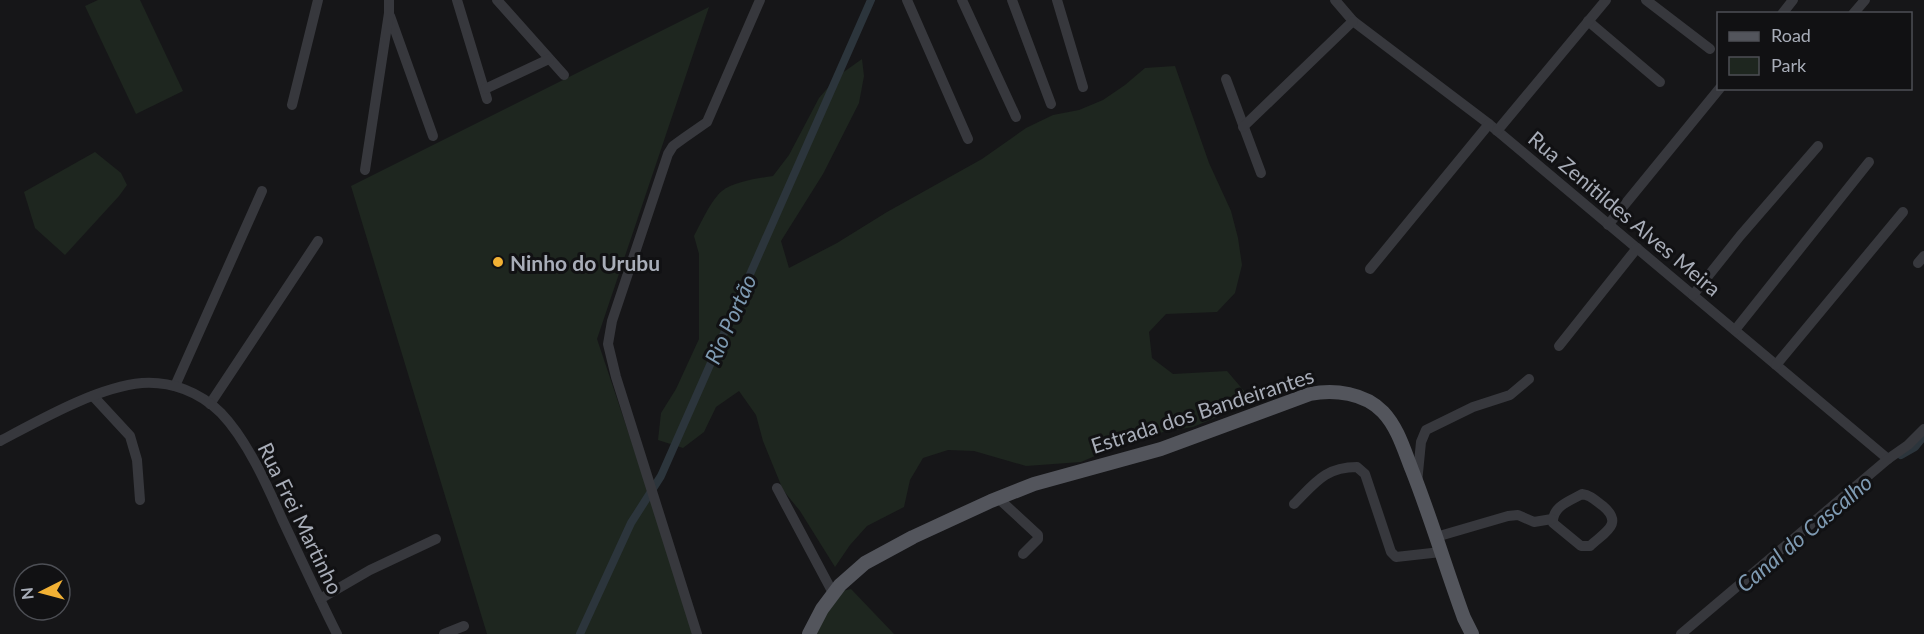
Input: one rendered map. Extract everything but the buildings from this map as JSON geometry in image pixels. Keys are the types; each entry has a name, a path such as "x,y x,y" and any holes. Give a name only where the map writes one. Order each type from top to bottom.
{"main road":[{"name":"Estrada dos Bandeirantes","path":"809,634 833,593 852,574 879,555 998,498 1045,481 1161,449 1310,394 1330,391 1364,399 1383,412 1400,439 1464,618 1472,634"}],"street":[{"path":"292,105 318,0"},
{"path":"364,170 389,13 389,0"},
{"path":"457,0 486,94 549,59"},
{"path":"497,0 564,75"},
{"path":"697,634 649,484 608,344 612,321 668,154 673,146 707,122 760,0"},
{"path":"907,0 968,139"},
{"path":"962,0 1016,117"},
{"path":"1012,0 1051,104"},
{"path":"1057,0 1083,87"},
{"name":"Rua Zenitildes Alves Meira","path":"1335,0 1353,21 1493,128 1888,459"},
{"path":"1370,269 1606,0"},
{"path":"1646,0 1710,49"},
{"path":"1784,12 1793,0"},
{"path":"1855,12 1865,0"},
{"path":"389,13 433,136"},
{"path":"1243,127 1353,21"},
{"path":"1588,21 1660,82"},
{"path":"1226,79 1262,173"},
{"path":"1608,225 1718,90"},
{"path":"1693,296 1740,236 1818,146"},
{"path":"1735,330 1869,162"},
{"path":"176,386 262,191"},
{"path":"1776,365 1903,212"},
{"path":"210,404 318,241"},
{"path":"1558,346 1637,248"},
{"path":"1417,483 1421,442 1426,430 1473,407 1510,394 1529,379"},
{"name":"Rua Frei Martinho","path":"0,441 93,396 111,390 141,383 176,386 188,390 221,413 260,470 337,634"},
{"path":"93,396 129,436 137,460 140,500"},
{"path":"1681,634 1888,459 1908,445 1924,429"},
{"path":"1294,504 1329,471 1357,467 1365,474 1391,552 1396,557 1441,552"},
{"path":"777,488 833,593"},
{"path":"1586,494 1611,513 1614,519 1611,526 1590,546 1586,547 1581,546 1552,523 1552,519 1561,506 1586,494"},
{"path":"998,498 1037,533 1038,538 1023,554"},
{"path":"1436,537 1508,516 1518,515 1534,522 1552,519"},
{"path":"320,599 370,570 436,539"},
{"path":"444,634 464,626"}],"green space":[{"path":"98,0 140,0 183,91 136,114 85,6"},
{"name":"Ninho do Urubu","path":"709,7 597,339 696,634 487,634 351,186"},
{"path":"862,59 864,76 859,103 823,174 781,241 789,268 837,243 982,159 1026,128 1053,115 1079,110 1103,100 1145,68 1175,66 1209,163 1231,211 1242,265 1235,293 1217,312 1166,314 1149,332 1152,358 1173,374 1227,371 1245,392 1241,407 1193,427 1141,436 1081,462 1026,466 974,451 948,450 923,458 910,480 904,507 867,526 835,567 800,511 783,490 763,441 756,415 739,391 716,407 704,432 683,448 658,440 661,413 676,389 699,339 699,254 694,236 703,218 714,200 732,185 773,176 789,155 819,98 838,76"},
{"path":"95,152 121,173 127,185 65,255 35,228 24,192"},
{"path":"851,589 894,634 814,634 838,592"}],"waterway":[{"name":"Rio Portão","path":"580,634 631,523 661,476 871,0"},
{"name":"Canal do Cascalho","path":"1901,455 1915,447 1924,436"}],"place":[{"name":"Ninho do Urubu","path":"498,262"}]}
